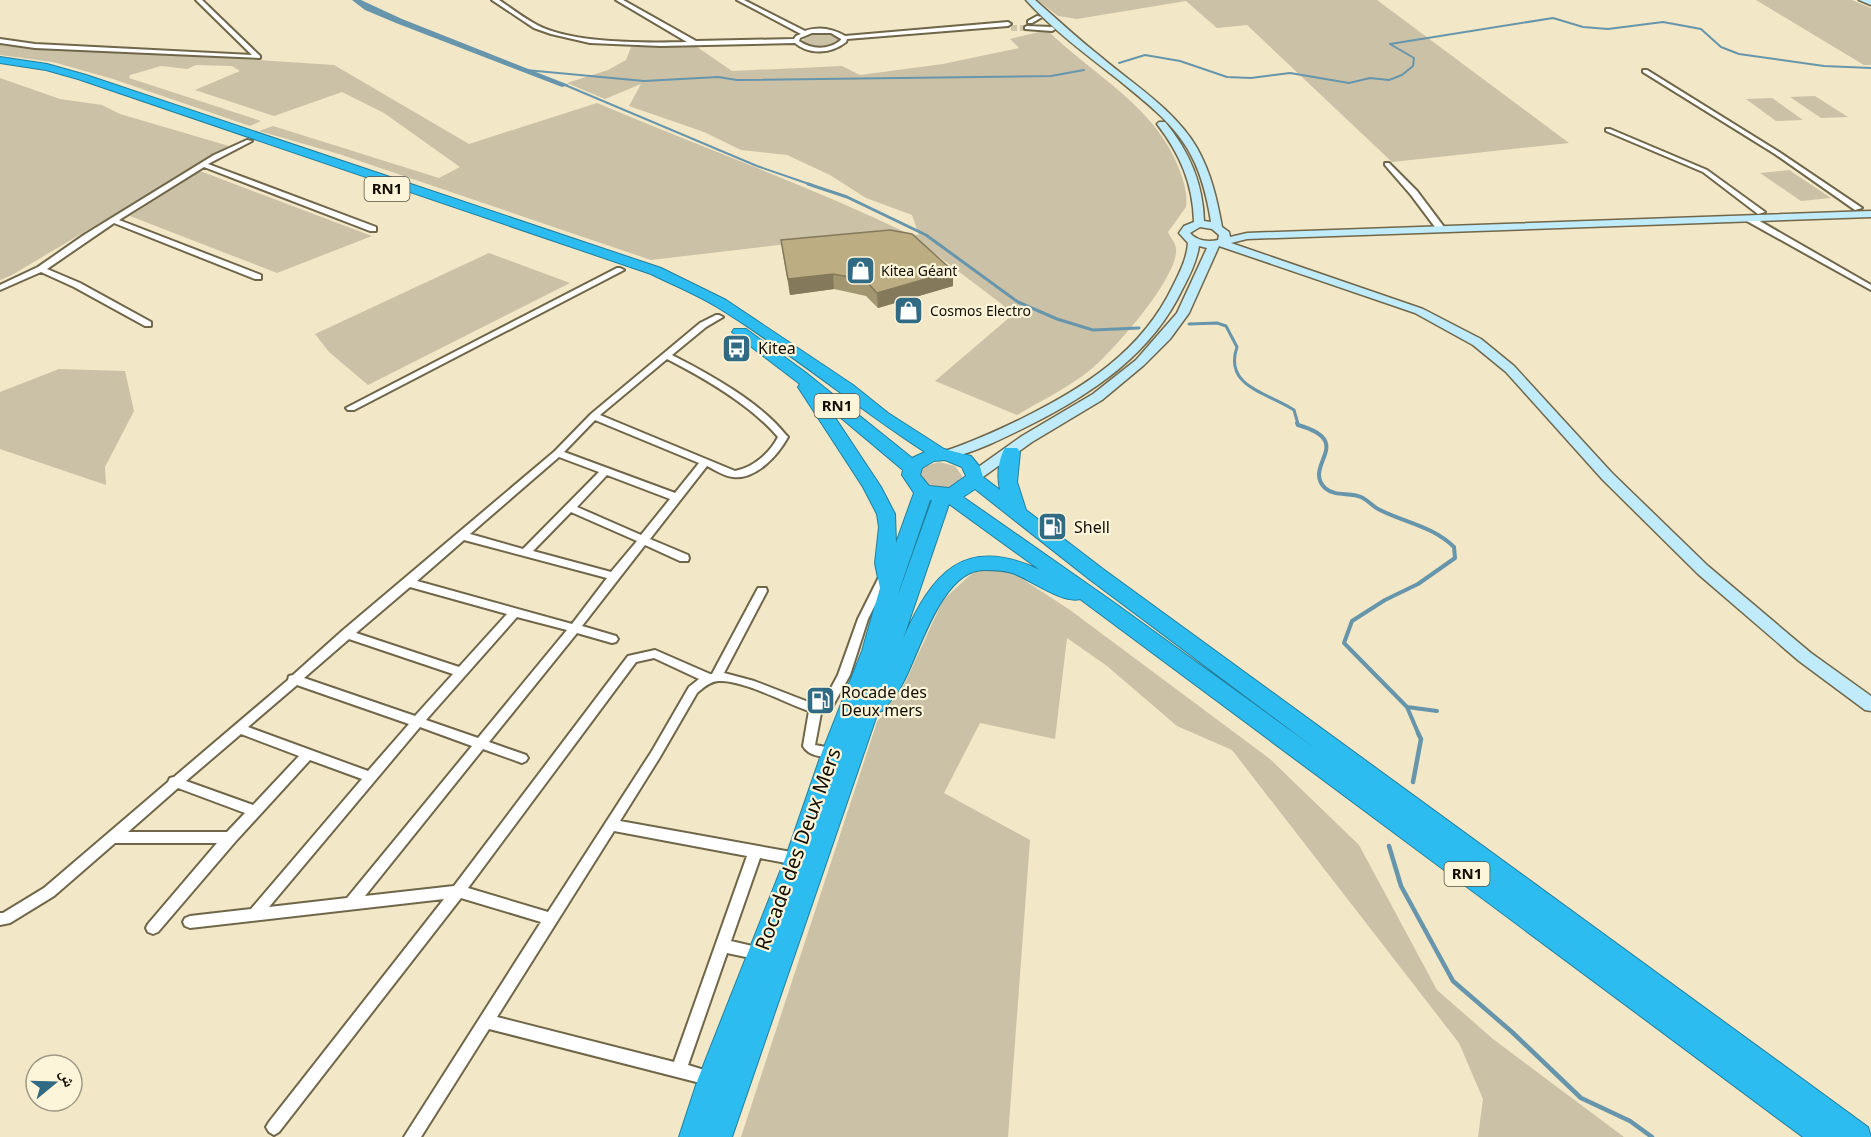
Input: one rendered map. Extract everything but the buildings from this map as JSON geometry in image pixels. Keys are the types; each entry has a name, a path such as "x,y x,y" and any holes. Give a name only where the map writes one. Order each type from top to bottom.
{"highway":[{"name":"RN1","path":"0,60 47,67 82,76 288,148 656,271 720,303 920,442 967,461 974,468 975,478 1096,574 1858,1137"},
{"name":"RN1","path":"0,66 37,71 73,81 620,270 666,288 719,317 799,375 912,468 911,479 938,494 1091,596 1827,1137"},
{"path":"799,375 815,405 867,479 883,506 888,527 885,563 888,581"},
{"path":"920,442 953,447 975,446"},
{"path":"1011,452 1006,478 1018,513"},
{"path":"912,468 923,458 945,454"},
{"path":"938,494 965,490 975,478"},
{"name":"Rocade des Deux Mers","path":"693,1137 712,1079 797,859 833,752 872,651 888,581 938,494"},
{"name":"Rocade des Deux Mers","path":"718,1137 865,717 938,494"},
{"path":"865,717 894,680 940,587 957,570 979,563 1004,564 1060,588 1091,596"}],"street":[{"path":"0,41 35,46 258,57 199,0"},
{"path":"495,0 536,27 564,36 610,43 796,41 802,46 823,49 842,44 844,38"},
{"path":"619,0 694,43"},
{"path":"741,0 804,33"},
{"path":"1019,0 1030,22 1049,27 1087,61 1138,100 1172,136 1184,155 1192,176 1197,195 1199,224"},
{"path":"975,478 1034,434 1099,396 1143,361 1179,319 1193,295 1219,237 1212,195 1206,176 1196,153 1182,132 1154,102 1086,50 1030,0"},
{"path":"1863,0 1871,3"},
{"path":"1030,22 1049,27"},
{"path":"796,41 804,33 832,31 844,38 1009,26"},
{"path":"1645,71 1777,153 1858,208"},
{"path":"1608,130 1705,171 1761,212"},
{"path":"0,288 41,269 216,156 249,141"},
{"path":"1387,164 1414,193 1439,226"},
{"path":"205,165 373,229"},
{"path":"1199,224 1184,230 1186,238 1194,242 1219,237 1871,208"},
{"path":"1439,226 1871,214"},
{"path":"1748,218 1871,288"},
{"path":"114,221 258,277"},
{"path":"1199,224 1219,237 1419,311 1458,331 1494,354 1607,476 1703,570 1805,657 1871,705"},
{"path":"945,454 975,446 1058,407 1104,376 1126,357 1158,323 1173,300 1193,251 1194,242"},
{"path":"41,269 77,285 148,324"},
{"path":"351,408 620,270"},
{"path":"0,919 5,920 49,892 293,679 463,536 558,453 594,416 703,325 719,317"},
{"path":"594,416 734,474 741,474 757,465 780,444 783,437 747,404 719,384 667,356"},
{"path":"558,453 677,498"},
{"path":"350,904 574,629 704,463"},
{"path":"525,553 606,471"},
{"path":"569,507 684,558"},
{"path":"463,536 615,577"},
{"path":"274,1127 458,891 632,659 655,654 713,678 744,683 816,708 827,706 836,692 863,619 888,581"},
{"path":"407,582 612,639"},
{"path":"412,1137 656,754 685,700 701,682 713,678 762,591"},
{"path":"254,915 418,721 515,612"},
{"path":"346,634 462,672"},
{"path":"293,679 522,758"},
{"path":"816,708 809,746 812,750 833,752"},
{"path":"238,728 371,777"},
{"path":"153,928 230,838 308,754"},
{"path":"174,782 255,811"},
{"path":"610,825 797,859"},
{"path":"111,837 230,838"},
{"path":"679,1070 755,852"},
{"path":"190,922 458,891 551,919"},
{"path":"722,946 760,954"},
{"path":"486,1021 712,1079"}],"shaded area":[{"path":"1037,0 1377,0 1569,143 1392,162 1247,25 1217,28 1186,1 1077,19 1058,16"},
{"path":"1756,0 1852,0 1871,8 1871,65 1864,65"},
{"path":"1047,30 1140,110 1156,128 1170,148 1180,171 1186,194 1186,207 1168,232 1176,248 1174,261 1167,277 1142,314 1112,349 1089,371 1063,389 1017,415 935,381 1010,317 1003,305 909,234 919,235 912,215 866,198 830,175 787,155 741,150 704,132 629,106 641,84 605,99 567,83 608,70 626,60 631,47 697,47 732,71 842,66 860,75 943,64 1019,48 1010,39"},
{"path":"815,33 836,35 839,41 822,47 803,43 804,37"},
{"path":"0,43 334,65 469,144 597,103 793,183 909,234 829,239 651,260 339,154 259,131 273,126 439,178 460,167 384,113 342,92 274,116 195,90 240,71 232,66 196,65 187,69 161,66 130,75 129,78 261,121 250,126 113,79 53,62 0,55"},
{"path":"0,78 60,99 102,105 120,114 229,146 0,280"},
{"path":"1815,96 1848,117 1821,118 1790,97"},
{"path":"1772,98 1803,120 1776,121 1746,99"},
{"path":"1789,170 1831,198 1801,201 1760,173"},
{"path":"200,171 372,236 277,273 130,216"},
{"path":"489,253 570,283 368,385 329,352 315,334"},
{"path":"59,369 125,371 134,411 105,467 106,485 0,449 0,392"},
{"path":"939,462 955,466 962,476 961,482 942,489 922,484 919,473 923,467"},
{"path":"991,562 1015,574 1070,610 1270,759 1359,845 1437,990 1493,1039 1624,1137 1478,1137 1483,1099 1459,1043 1232,750 1177,726 1107,666 1067,638 1055,739 980,723 944,793 1030,840 1008,1137 741,1137 877,722 905,683 943,600 969,576"}],"waterway":[{"path":"356,0 368,8 399,21 565,85"},
{"path":"1119,63 1145,55 1180,61 1227,77 1251,78 1290,73 1349,83 1370,78 1389,80 1402,75 1413,66 1414,58 1390,44 1553,18 1583,27 1608,29 1663,22 1701,29 1721,47 1739,54 1824,66 1871,68"},
{"path":"526,70 644,81 718,77 737,80 1051,76 1084,70"},
{"path":"565,85 757,166 812,185"},
{"path":"808,184 847,197 926,235 1018,302 1057,319 1093,330 1139,328"},
{"path":"1189,324 1217,323 1226,326 1237,347 1234,360 1236,371 1242,380 1294,410 1298,424"},
{"path":"1297,423 1324,439 1325,454 1319,471 1325,488 1329,491 1361,497 1380,510 1437,534 1454,547 1455,558 1418,584 1385,600 1352,621 1344,643 1407,707"},
{"path":"1407,707 1437,711"},
{"path":"1407,707 1419,735"},
{"path":"1413,782 1421,739 1419,735"},
{"path":"1389,846 1401,886 1453,981 1512,1032 1581,1098 1630,1121 1652,1137"}],"tunnel":[{"path":"1011,28 1027,28"}],"place":[{"name":"Kitea Géant","path":"860,271"},
{"name":"Cosmos Electro","path":"909,311"},
{"name":"Kitea","path":"737,348"},
{"name":"Shell","path":"1053,527"},
{"name":"Rocade des Deux mers","path":"820,701"}]}
